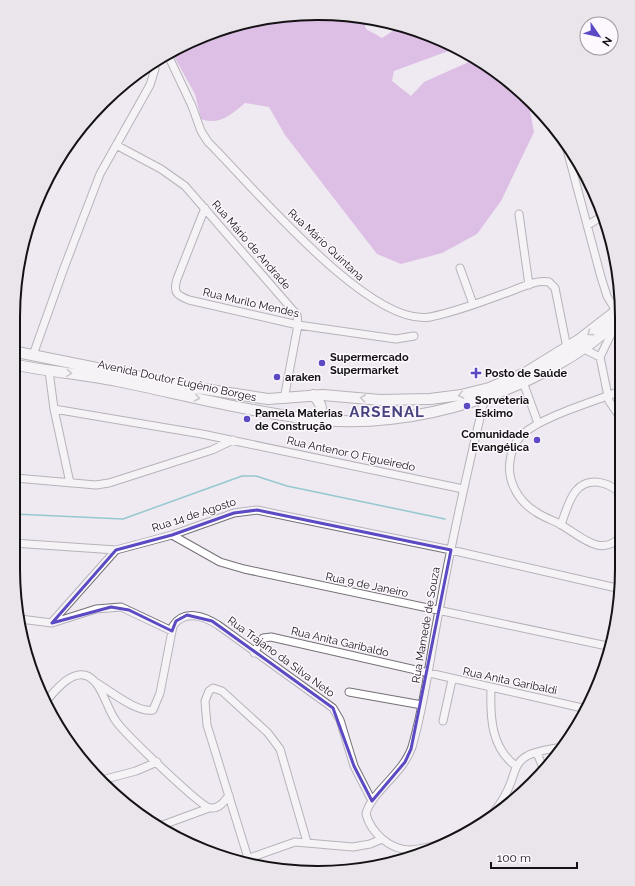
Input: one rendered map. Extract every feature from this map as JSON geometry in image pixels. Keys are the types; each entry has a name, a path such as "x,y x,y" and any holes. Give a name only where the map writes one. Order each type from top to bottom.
{"highway":[{"name":"Avenida Doutor Eugênio Borges","path":"20,353 243,396 284,399 335,395 400,401 461,395 489,388 525,373 615,317"},
{"name":"Avenida Doutor Eugênio Borges","path":"20,366 49,371 88,374 225,404 311,419 362,421 402,418 485,397 523,382 552,368 584,349 615,318"},
{"path":"311,419 318,415 321,410 320,403 313,396"}],"street":[{"name":"Rua Mário Quintana","path":"169,60 192,106 201,131 208,142 289,226 356,288 391,309 422,318 436,316 545,281 552,284 555,288 567,348"},
{"path":"33,355 100,174 150,85 155,68"},
{"name":"Rua Mário de Andrade","path":"116,144 178,180 205,208 297,316 298,325"},
{"path":"570,161 607,296 615,309"},
{"name":"Rua Murilo Mendes","path":"205,208 177,279 174,291 176,294 188,300 298,325 396,339 414,336"},
{"path":"518,214 529,285"},
{"path":"588,225 598,218"},
{"path":"460,268 473,304"},
{"path":"615,322 600,357 608,396 615,411"},
{"path":"284,399 298,325"},
{"path":"584,349 600,357"},
{"path":"49,371 54,409 70,483"},
{"path":"523,382 538,423"},
{"path":"615,393 538,423 522,434 511,456 510,476 513,488 535,512 561,525 592,544 605,546 615,542"},
{"name":"Rua Mamede de Souza","path":"382,839 371,826 366,814 372,801 405,762 411,749 422,705 438,611 485,397"},
{"name":"Rua Antenor O Figueiredo","path":"54,409 233,440 464,489"},
{"path":"20,478 96,485 109,484 212,450 233,440"},
{"path":"561,525 570,499 576,488 584,483 596,482 615,489"},
{"name":"Rua 14 de Agosto","path":"20,543 116,550 172,535 234,513 257,510 451,550 614,587"},
{"name":"Rua 9 de Janeiro","path":"172,535 209,557 230,565 438,611 605,646"},
{"path":"52,623 116,550"},
{"path":"25,620 52,623 96,609 120,608 172,631 160,693 153,710 147,710 135,706 97,683 89,676 80,674 66,682 50,697"},
{"name":"Rua Trajano da Silva Neto","path":"172,631 176,621 183,616 187,615 206,618 218,625 254,653 333,708 340,720 357,772 372,801"},
{"name":"Rua Anita Garibaldo","path":"254,653 263,638 271,637 428,674"},
{"name":"Rua Anita Garibaldi","path":"428,674 580,707"},
{"path":"442,721 452,680"},
{"path":"97,683 109,710 120,728 195,798 209,808"},
{"path":"243,856 229,796 207,725 205,701 209,691 213,688 222,690 268,733 280,749 307,842"},
{"path":"491,688 490,705 493,729 498,745 504,756 516,766"},
{"path":"349,692 422,705"},
{"path":"497,806 510,783 516,766 528,755 555,749"},
{"path":"536,753 541,765"},
{"path":"107,779 136,771 157,762"},
{"path":"166,824 209,808 217,807 229,796"},
{"path":"250,858 286,844 307,842 324,846 353,847 370,844 382,839 397,847 411,850 415,849"}],"highlighted area":[{"path":"257,510 451,550 411,749 405,762 372,801 354,766 333,708 212,621 187,615 176,621 172,631 129,610 111,607 52,623 116,550 172,535 234,513"}],"shaded area":[{"path":"318,20 356,23 365,24 366,29 382,38 394,30 449,51 394,71 392,81 411,96 424,82 469,62 499,81 529,109 534,132 501,201 477,234 442,253 401,264 377,254 285,135 269,107 245,103 225,118 208,121 201,119 195,94 174,57 204,43 241,30 279,23"}],"waterway":[{"path":"20,514 123,519 242,476 256,476 287,486 445,519"}],"place":[{"name":"Supermercado Supermarket","path":"322,363"},
{"name":"Posto de Saúde","path":"476,373"},
{"name":"araken","path":"277,377"},
{"name":"Sorveteria Eskimo","path":"467,406"},
{"name":"Pamela Materias de Construção","path":"247,419"},
{"name":"Comunidade Evangélica","path":"537,440"}],"district":[{"name":"ARSENAL","path":"387,412"}]}
